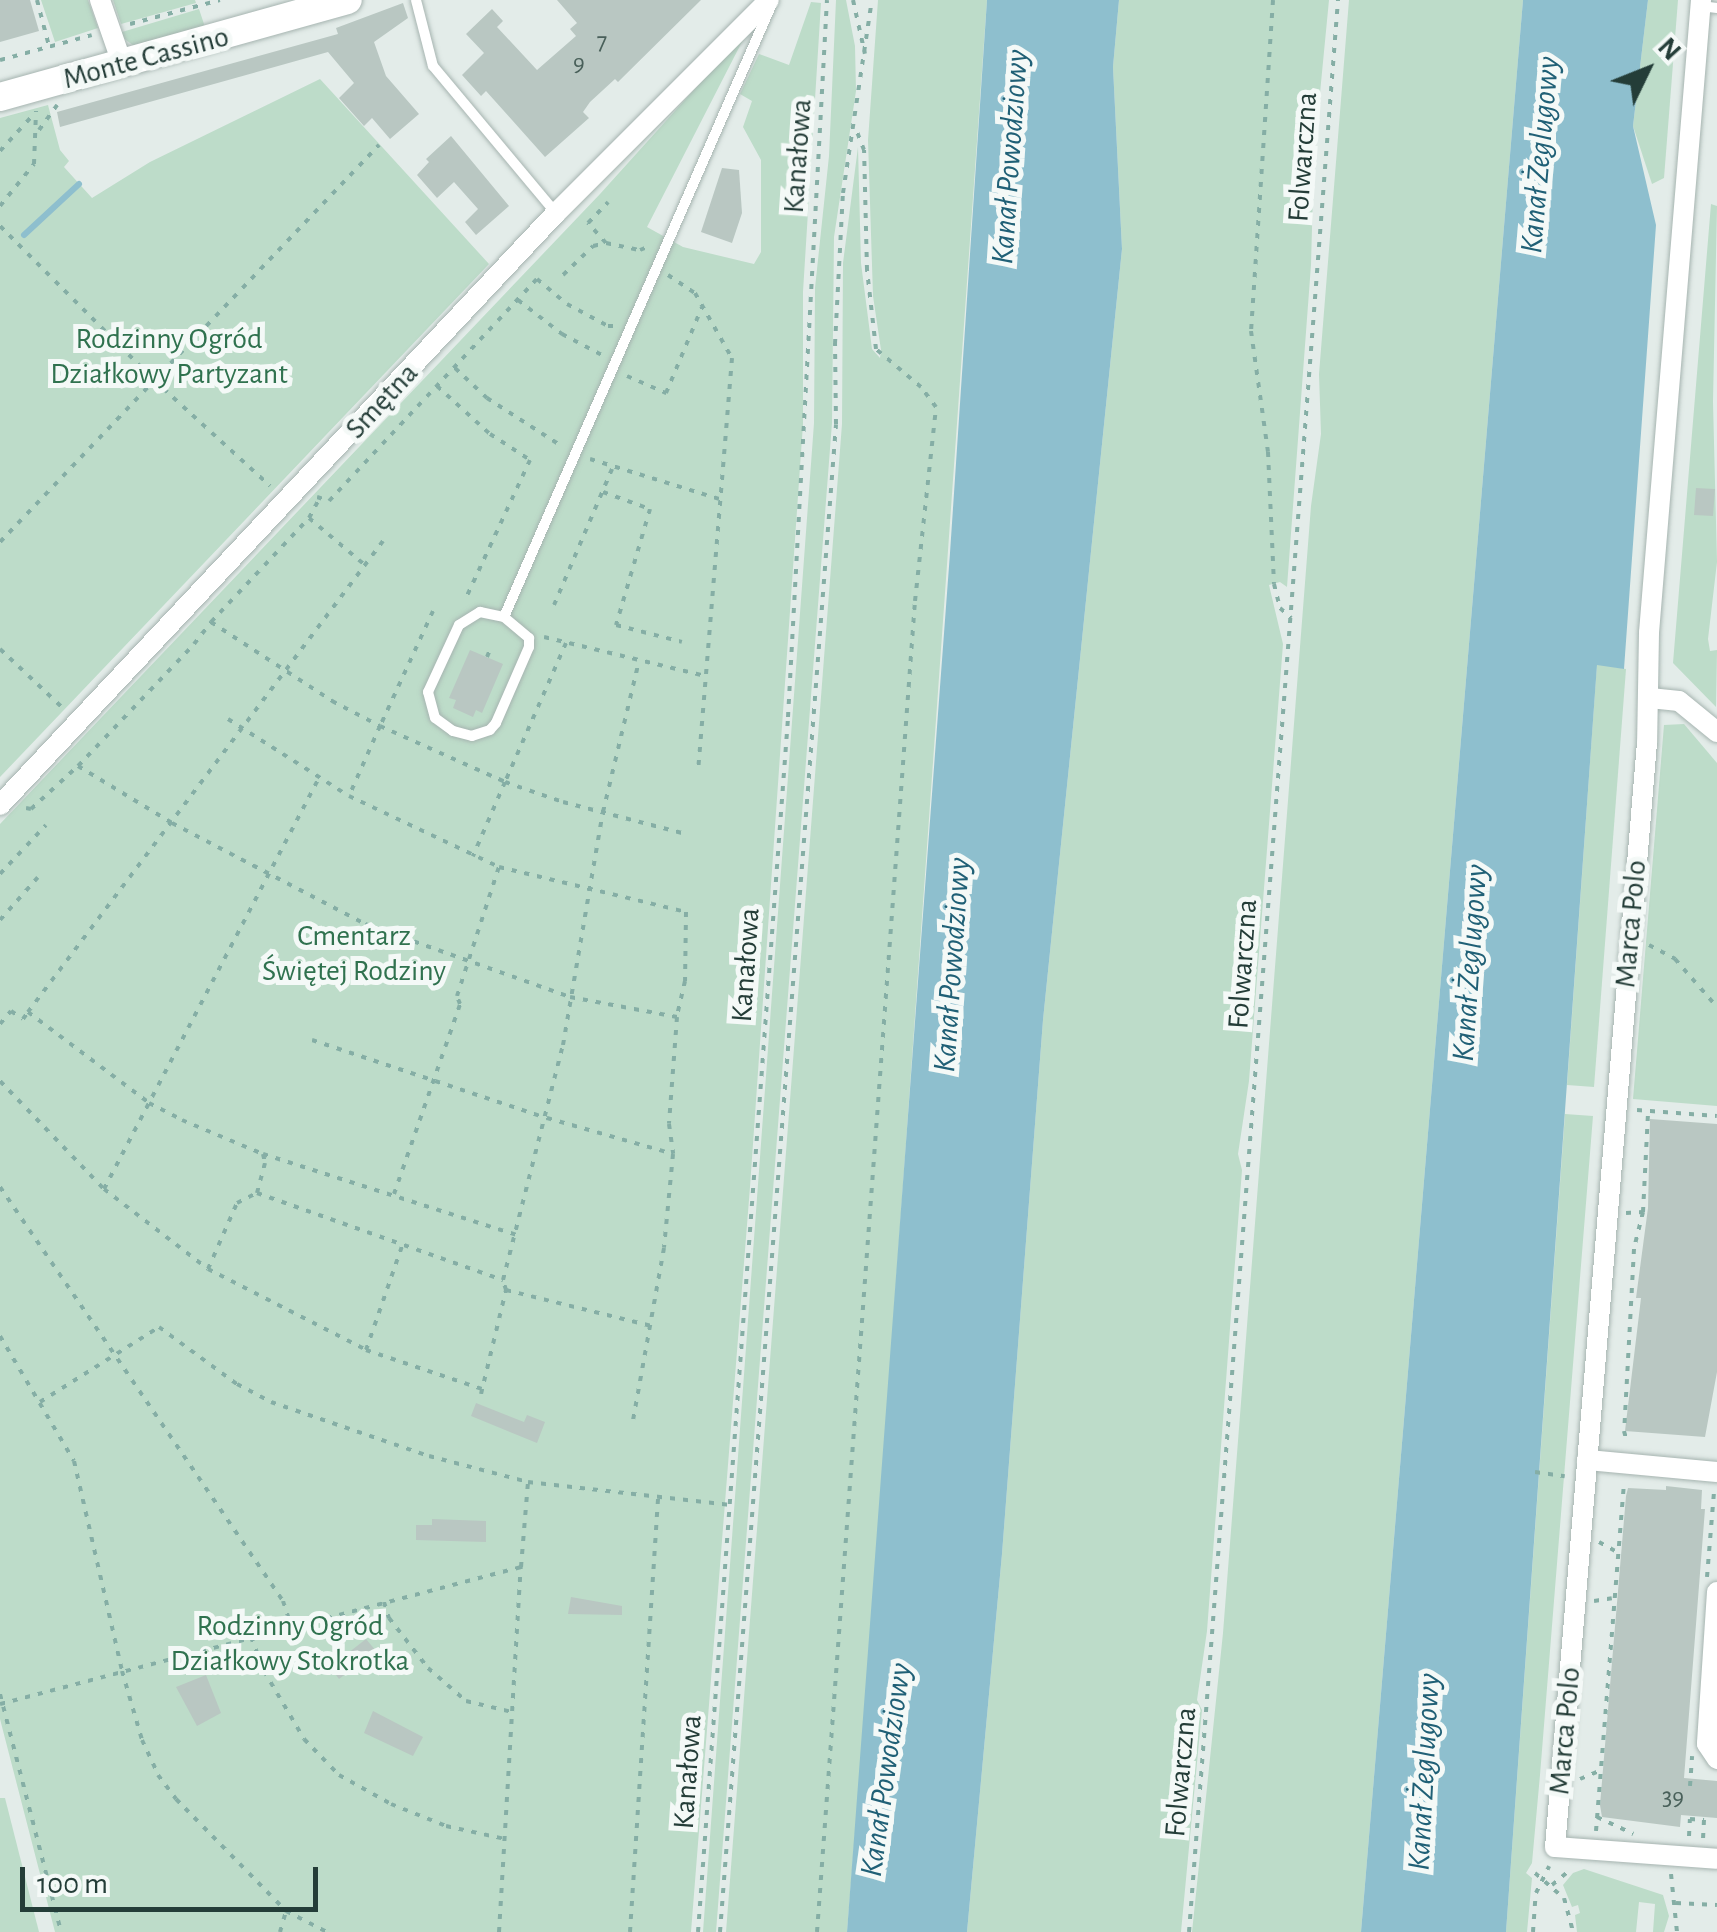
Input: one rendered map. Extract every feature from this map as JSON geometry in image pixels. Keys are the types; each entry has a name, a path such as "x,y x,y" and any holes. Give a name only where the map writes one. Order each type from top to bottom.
{"street":[{"path":"100,0 122,62"},
{"name":"Monte Cassino","path":"0,97 348,0"},
{"name":"Smętna","path":"0,806 556,213 771,0"},
{"name":"Marca Polo","path":"1706,5 1678,234 1649,632 1650,698 1555,1847 1710,1853"},
{"path":"1650,698 1679,702 1717,732"},
{"path":"1587,1460 1712,1477"},
{"path":"1712,1586 1707,1730 1710,1754 1717,1759"}],"lane":[{"path":"416,0 433,66 556,213"},
{"path":"504,616 659,270 702,156 771,0"},
{"path":"480,612 504,616 529,638 527,654 490,730 472,736 444,726 430,709 428,692 459,625 480,612"}],"path":[{"path":"36,0 49,46"},
{"name":"Kanałowa","path":"698,1932 807,420 810,296 824,136 828,0"},
{"path":"852,0 866,56"},
{"path":"720,1932 835,443 834,344 843,193 856,128 872,0"},
{"path":"1272,0 1251,331 1268,452 1274,584 1280,608 1291,618"},
{"name":"Folwarczna","path":"1189,1932 1338,0"},
{"path":"39,130 60,102 58,96"},
{"path":"0,206 34,164 39,130 34,103"},
{"path":"0,151 36,111"},
{"path":"818,1932 915,601 936,407 921,387 876,349 866,270 864,150 856,128"},
{"path":"0,542 379,146"},
{"path":"606,243 588,224 608,202"},
{"path":"0,226 154,380 287,501"},
{"path":"563,274 593,246 606,243 640,250 652,245"},
{"path":"659,270 686,284 703,305 732,358 698,770"},
{"path":"329,501 537,279 567,304 608,326 630,331"},
{"path":"518,300 562,334 666,393 703,305"},
{"path":"455,368 506,411 576,454 612,469 719,499"},
{"path":"437,386 490,434 530,460 465,600"},
{"path":"554,604 612,469"},
{"path":"603,492 650,509 616,624 682,642"},
{"path":"31,809 78,766 194,644 210,622 309,518 320,498"},
{"path":"309,518 365,565"},
{"path":"0,1024 11,1011 22,1020 383,541"},
{"path":"210,622 380,726 349,796"},
{"path":"529,638 705,676"},
{"path":"566,643 506,782 682,833"},
{"path":"487,657 491,647"},
{"path":"0,649 77,724"},
{"path":"0,1081 104,1189 208,1269 366,1350 482,1392 506,1290 503,1280 547,1118 603,812 639,661"},
{"path":"228,719 349,796 499,867 589,892 686,912 685,982 677,1016 669,1124 673,1154 652,1326 632,1426"},
{"path":"78,766 172,823 365,924 570,997 677,1016"},
{"path":"104,1189 318,778"},
{"path":"0,874 46,825"},
{"path":"394,1194 460,1004 457,996 499,867"},
{"path":"0,920 38,876"},
{"path":"1630,942 1664,951 1717,1006"},
{"path":"1709,994 1717,990"},
{"path":"28,1012 149,1103 262,1154 517,1235"},
{"path":"312,1040 547,1118 673,1154"},
{"path":"1625,1109 1717,1116"},
{"path":"1624,1432 1634,1249 1644,1204 1648,1112"},
{"path":"208,1269 237,1204 257,1193 265,1162 262,1154"},
{"path":"1630,1156 1644,1164"},
{"path":"0,1187 282,1601 292,1626"},
{"path":"257,1193 503,1280"},
{"path":"1627,1195 1644,1204"},
{"path":"1626,1213 1643,1212"},
{"path":"366,1350 402,1245"},
{"path":"506,1290 652,1326"},
{"path":"40,1402 159,1327 271,1402 429,1456 528,1482 731,1505"},
{"path":"1616,1329 1632,1336"},
{"path":"0,1336 74,1462 122,1671 142,1740 158,1775 176,1799 286,1911 327,1932"},
{"path":"1614,1358 1629,1354"},
{"path":"1535,1472 1562,1476"},
{"path":"1596,1834 1615,1551 1624,1475"},
{"path":"1712,1477 1712,1586"},
{"path":"499,1932 528,1482"},
{"path":"630,1932 658,1497"},
{"path":"1599,1542 1615,1551"},
{"path":"2,1703 521,1568"},
{"path":"1594,1601 1612,1598"},
{"path":"384,1602 389,1618 428,1668 466,1701 512,1712"},
{"path":"251,1636 264,1672 304,1739 340,1775 390,1804 446,1826 504,1839"},
{"path":"0,1694 61,1932"},
{"path":"1690,1786 1693,1748"},
{"path":"1580,1779 1600,1771"},
{"path":"1597,1817 1640,1839"},
{"path":"1688,1846 1690,1819 1704,1820 1710,1853"},
{"path":"1671,1870 1670,1893 1676,1902 1677,1932"},
{"path":"1535,1873 1564,1898 1573,1932"},
{"path":"1533,1932 1536,1893 1544,1880"},
{"path":"1676,1902 1717,1905"},
{"path":"280,1932 286,1911"}],"green space":[{"path":"41,0 88,0 98,28 55,42"},
{"path":"113,0 195,0 196,3 121,24"},
{"path":"836,0 846,0 855,46 856,91 834,237 832,423 716,1932 703,1932 814,423 815,288 829,156"},
{"path":"878,0 987,0 872,1623 847,1932 726,1932 842,424 843,263 858,147 861,263 872,349 880,358 881,350 873,296 868,140"},
{"path":"1119,0 1329,0 1314,155 1311,265 1287,587 1280,582 1269,585 1283,644 1249,1081 1238,1154 1242,1170 1207,1631 1197,1700 1202,1710 1181,1932 967,1932 1002,1554 1043,1020 1122,249 1113,67"},
{"path":"1349,0 1523,0 1361,1932 1192,1932 1223,1633 1311,506 1321,434 1319,374"},
{"path":"1648,0 1678,0 1664,178 1652,184 1633,126"},
{"path":"811,2 821,3 803,292 803,424 750,1187 691,1932 55,1932 0,1719 0,824 600,194 748,30 647,227 683,247 754,264 761,252 761,160 743,127 752,101 740,94 759,54 789,65"},
{"path":"199,9 205,27 134,46 122,37 122,32"},
{"name":"Rodzinny Ogród Działkowy Partyzant","path":"320,79 489,264 0,777 0,118 48,105 60,150 69,161 64,167 92,198 150,162"},
{"path":"1711,204 1717,206 1713,402 1717,562 1708,639 1710,651 1717,650 1716,707 1673,663"},
{"path":"1597,664 1626,669 1594,1087 1567,1085"},
{"path":"1684,724 1717,763 1717,1106 1633,1099 1664,725"},
{"path":"1565,1114 1593,1116 1540,1775 1532,1863 1526,1873 1532,1878 1527,1932 1506,1932"},
{"path":"0,1798 5,1798 39,1932 0,1932"},
{"path":"1584,1869 1663,1895 1669,1916 1664,1932 1653,1932 1655,1904 1639,1902 1636,1932 1577,1932 1578,1905 1572,1907 1563,1885 1573,1873"}],"water":[{"name":"Kanał Powodziowy","path":"987,0 1119,0 1113,67 1122,249 1043,1020 1002,1554 967,1932 847,1932 950,553"},
{"name":"Kanał Żeglugowy","path":"1523,0 1648,0 1633,126 1656,225 1624,669 1597,665 1506,1932 1361,1932"}],"building":[{"path":"0,0 30,0 39,31 0,42"},
{"path":"557,0 701,0 618,82 615,79 590,102 583,112 589,118 545,157 486,91 481,96 462,75 484,53 466,34 492,9 503,21 497,27 537,70 576,36 570,29 577,23"},
{"path":"403,3 408,18 374,42 386,76 419,114 390,139 372,118 364,126 339,98 354,83 328,52 60,127 57,112 338,34 336,28"},
{"path":"451,136 509,206 476,235 465,222 478,209 454,182 437,198 417,175 429,162 426,159"},
{"path":"722,168 739,170 742,213 732,243 701,232"},
{"path":"1696,488 1715,489 1713,516 1694,515"},
{"path":"470,650 503,664 482,713 476,710 473,717 453,708 456,700 449,698"},
{"path":"1650,1119 1717,1124 1717,1372 1705,1437 1625,1431 1641,1298 1636,1298 1648,1208"},
{"path":"476,1403 524,1422 527,1415 545,1422 537,1443 471,1416"},
{"path":"1666,1486 1702,1490 1701,1509 1705,1509 1684,1778 1717,1781 1717,1818 1681,1815 1680,1827 1602,1817 1600,1805 1626,1496 1628,1488 1666,1490"},
{"path":"432,1519 486,1521 486,1542 416,1540 416,1525 432,1525"},
{"path":"571,1597 622,1606 622,1615 568,1614"},
{"path":"366,1639 376,1651 339,1679 330,1667"},
{"path":"206,1675 221,1713 197,1726 176,1687"},
{"path":"373,1711 423,1737 413,1756 364,1733"}],"waterway":[{"path":"24,235 79,184"}],"park label":[{"name":"Cmentarz Świętej Rodziny","path":"354,953"},
{"name":"Rodzinny Ogród Działkowy Stokrotka","path":"290,1643"}]}
